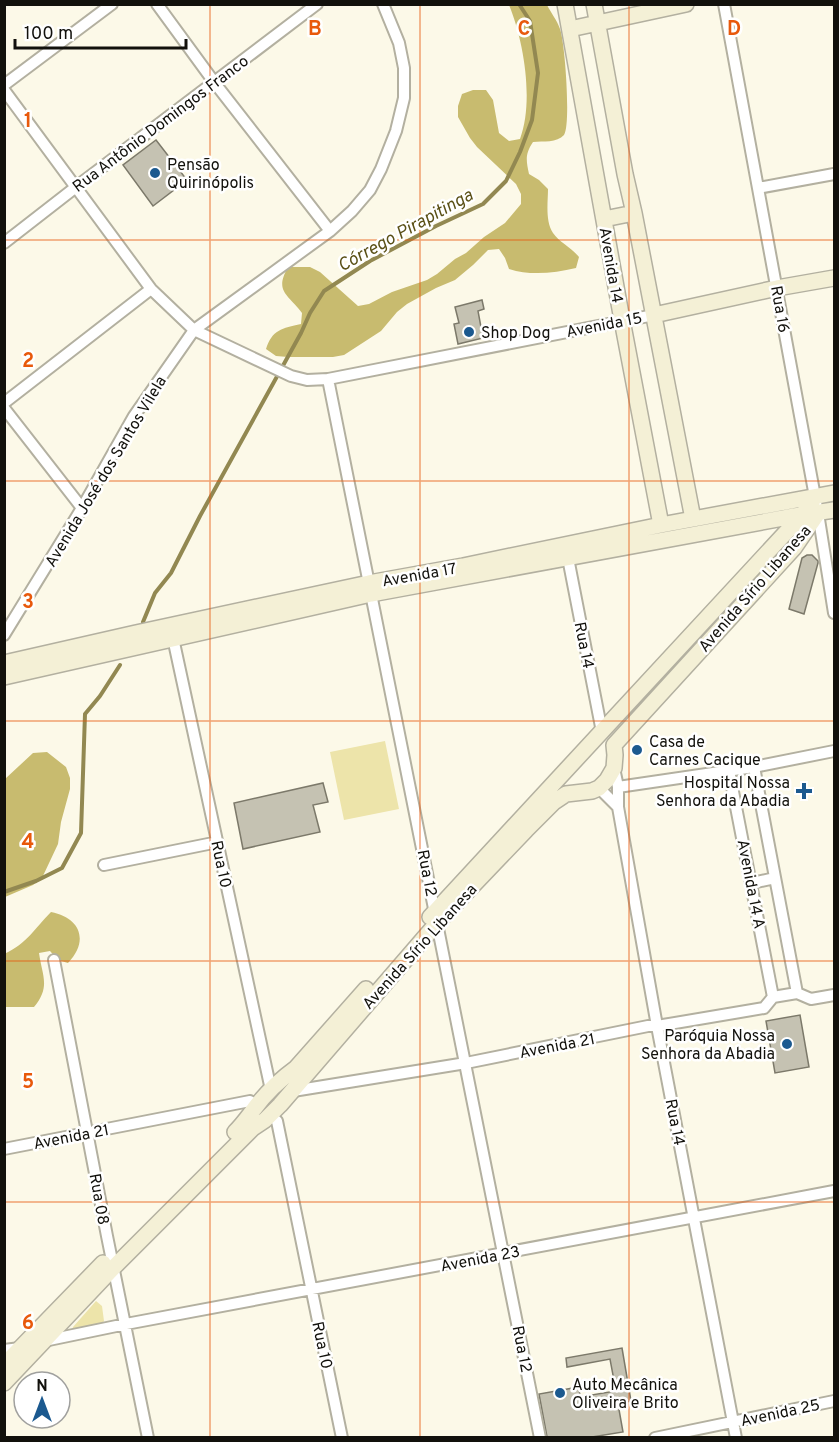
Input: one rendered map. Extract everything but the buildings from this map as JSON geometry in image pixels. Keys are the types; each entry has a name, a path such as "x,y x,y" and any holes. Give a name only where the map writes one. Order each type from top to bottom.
{"street":[{"path":"4,85 112,4"},
{"path":"157,4 214,82 330,231"},
{"name":"Rua Antônio Domingos Franco","path":"4,243 317,4"},
{"name":"Avenida José dos Santos Vilela","path":"4,635 82,508 134,416 194,330 330,231 370,190 396,131 404,98 404,68 399,43 383,4"},
{"name":"Avenida 14","path":"565,4 661,525"},
{"name":"Avenida 14","path":"594,4 693,519"},
{"path":"570,29 686,4"},
{"name":"Rua 16","path":"724,4 815,497"},
{"name":"Avenida 15","path":"4,90 151,289 194,330 291,376 307,380 328,379 834,278"},
{"path":"758,188 834,174"},
{"path":"604,219 634,213"},
{"path":"4,403 151,289"},
{"name":"Rua 12","path":"328,379 540,1437"},
{"path":"4,408 82,508"},
{"name":"Avenida 17","path":"4,677 170,634 463,566 661,525 834,493"},
{"name":"Avenida Sírio Libanesa","path":"614,745 794,548 811,514 815,497"},
{"name":"Avenida 17","path":"370,589 568,558 834,510"},
{"path":"811,514 834,614"},
{"name":"Avenida Sírio Libanesa","path":"4,1383 25,1352 246,1121 276,1085 296,1068 437,916 566,770 811,514"},
{"name":"Rua 14","path":"568,558 602,732"},
{"name":"Avenida 17","path":"4,663 170,634"},
{"name":"Rua 10","path":"170,634 276,1085"},
{"path":"602,732 614,738 615,755 614,768 599,788 618,807"},
{"path":"618,787 754,767 834,751"},
{"name":"Avenida 14 A","path":"754,767 797,993"},
{"name":"Rua 14","path":"614,768 618,787 618,807 657,1026 736,1437"},
{"path":"566,770 564,782 570,789 578,792"},
{"name":"Avenida 14 A","path":"729,771 773,997"},
{"name":"Avenida Sírio Libanesa","path":"4,1365 44,1341 112,1261 253,1128 270,1115 293,1091 437,916 554,802 566,794 599,788"},
{"path":"104,865 218,842"},
{"path":"752,883 775,878"},
{"name":"Rua 08","path":"54,960 148,1437"},
{"name":"Avenida 21","path":"293,1091 466,1063 648,1026 764,1008 773,997 797,993 811,999 834,995"},
{"path":"276,1085 285,1079 293,1085 293,1091"},
{"name":"Avenida 21","path":"4,1149 250,1101 257,1105"},
{"path":"257,1105 261,1114 270,1115"},
{"name":"Rua 10","path":"270,1115 278,1121 342,1437"},
{"name":"Avenida 23","path":"44,1341 834,1191"},
{"path":"4,1350 25,1352"},
{"name":"Avenida 25","path":"655,1437 834,1401"}],"shaded area":[{"path":"509,5 547,5 560,29 566,83 566,128 561,138 533,142 527,154 527,161 529,174 548,189 547,211 550,228 579,257 576,268 542,273 517,271 509,269 499,249 488,250 455,280 407,304 381,331 344,355 333,357 276,356 266,349 271,338 283,329 301,324 302,313 283,288 282,282 288,267 310,267 320,272 358,306 369,304 437,274 505,223 521,204 521,194 516,184 477,147 458,117 458,106 462,94 473,90 486,90 493,100 499,133 509,141 520,139 524,124 527,90 523,53"},
{"path":"385,741 399,809 344,820 330,752"},
{"path":"47,752 66,767 70,778 70,789 58,844 42,878 33,885 5,897 5,779 33,753"},
{"path":"51,912 69,919 79,932 80,939 75,955 68,963 58,960 50,951 39,953 44,987 39,1000 34,1007 5,1007 4,954 25,940"},
{"path":"96,1301 102,1306 104,1321 102,1324 72,1330 73,1327"}],"waterway":[{"name":"Córrego Pirapitinga","path":"143,622 155,593 171,573 310,313 324,291 370,261 483,204 506,181 532,120 538,73 530,21 519,4"},
{"name":"Córrego Pirapitinga","path":"4,892 36,881 62,868 81,833 85,714 120,665"}],"place":[{"name":"Pensão Quirinópolis","path":"155,173"},
{"name":"Shop Dog","path":"469,332"},
{"name":"Casa de Carnes Cacique","path":"637,750"},
{"name":"Hospital Nossa Senhora da Abadia","path":"804,791"},
{"name":"Paróquia Nossa Senhora da Abadia","path":"787,1044"},
{"name":"Auto Mecânica Oliveira e Brito","path":"560,1393"}]}
